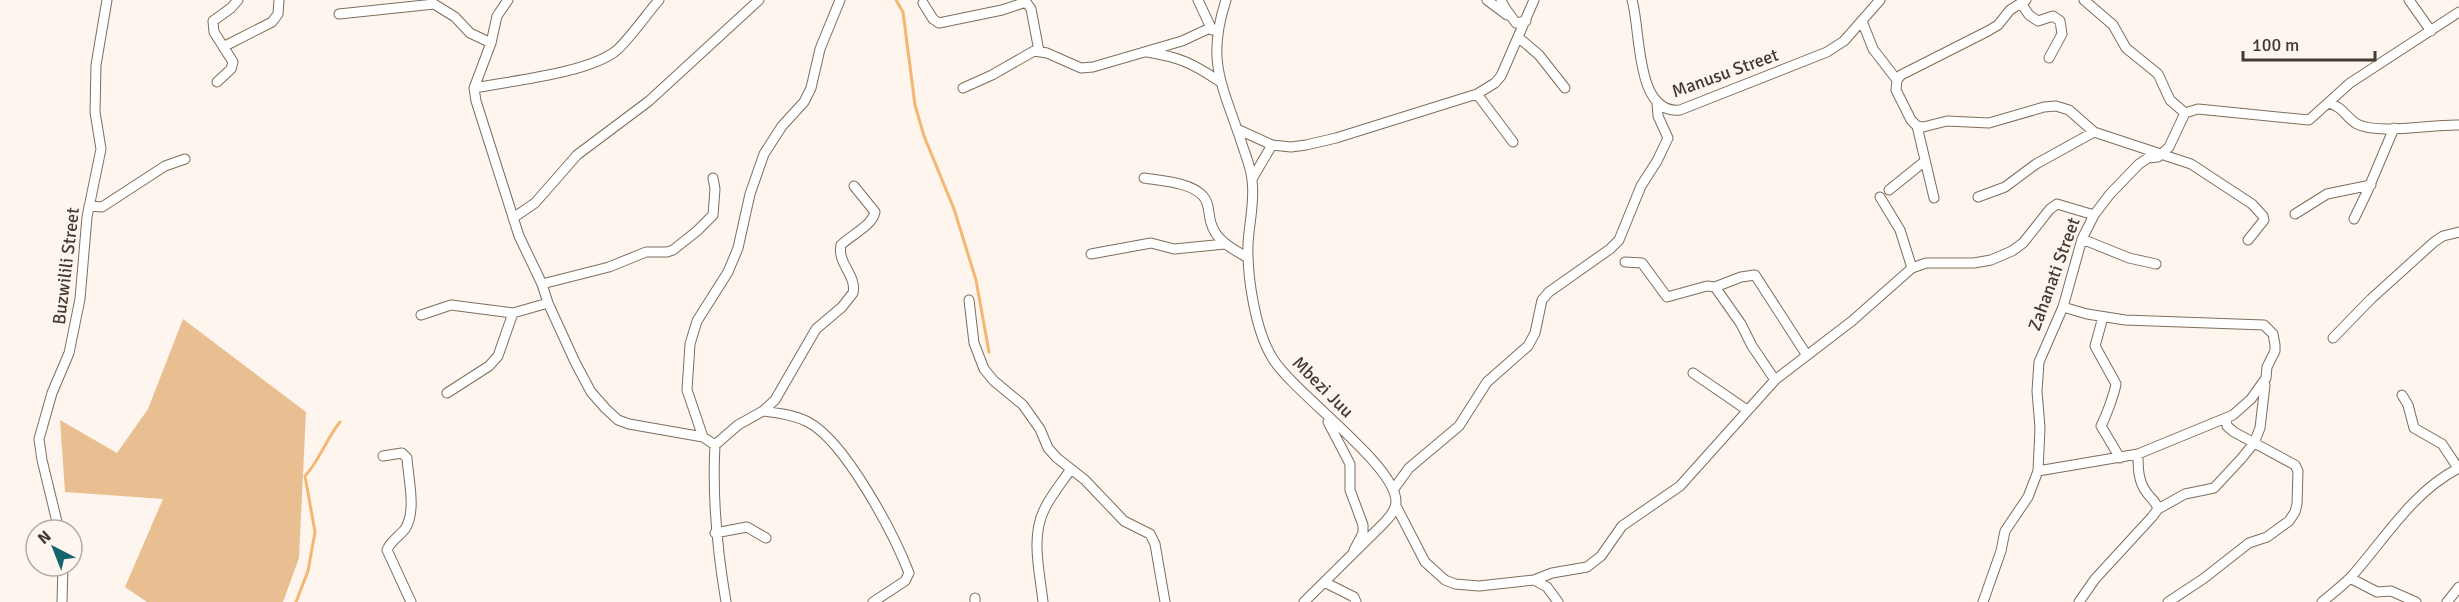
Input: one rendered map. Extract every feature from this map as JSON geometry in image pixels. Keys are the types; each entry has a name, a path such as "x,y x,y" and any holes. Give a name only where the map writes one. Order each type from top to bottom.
{"street":[{"path":"217,82 233,66 214,32 213,21 238,0"},
{"path":"223,47 278,17 279,0"},
{"path":"508,0 497,16 491,43 474,88 476,101 513,218 548,303 591,392 618,420 703,437 714,445"},
{"path":"474,88 561,71 609,55 618,49 659,0"},
{"path":"513,218 535,203 577,155 649,101 759,0"},
{"path":"703,437 687,390 690,345 697,321 728,272 738,248 750,194 764,154 782,126 804,102 811,88 823,41 840,0"},
{"path":"1198,0 1210,28 1218,37"},
{"path":"1226,0 1219,21 1216,58 1219,81 1252,179"},
{"path":"1487,0 1516,23 1526,21"},
{"path":"1501,0 1504,8 1516,23"},
{"path":"1237,129 1272,146 1291,147 1336,138 1477,94 1495,83 1501,76 1534,0"},
{"name":"Manusu Street","path":"1632,0 1646,81 1652,96 1671,111 1680,110 1827,52 1844,41 1880,0"},
{"path":"2084,0 2113,25 2126,48 2158,74 2170,100 2185,113 2198,109 2304,121 2314,116 2349,83 2459,12"},
{"path":"2091,0 2096,12"},
{"path":"2409,0 2431,31"},
{"name":"Buzwilili Street","path":"56,518 39,439 46,411 75,331 89,207 101,150 95,112 96,64 108,1"},
{"path":"1934,198 1917,126 1911,120 1896,90 1897,80 1907,71 1998,25 2010,10 2024,1 2029,15 2038,21 2053,16 2060,21 2062,34 2049,58"},
{"path":"923,3 933,19 939,22 1002,10 1026,2 1031,9 1039,51"},
{"path":"339,14 434,4 454,17 470,33 491,43"},
{"path":"1862,21 1873,49 1897,80"},
{"path":"963,88 999,72 1029,53 1039,51 1081,68 1107,65 1182,41 1210,28"},
{"path":"1518,37 1539,55 1565,88"},
{"path":"1142,52 1170,56 1192,63 1219,81"},
{"path":"1477,94 1513,142"},
{"path":"1658,103 1658,116 1668,138 1641,186 1619,240 1610,249 1549,292 1542,300 1535,333 1528,346 1487,382 1459,426 1409,468 1393,490 1396,506 1425,562 1445,580 1455,584 1479,586 1534,580 1552,573 1587,567 1594,563 1622,526 1680,486 1775,380 1852,321 1912,268 1926,263 1974,263 2012,251 2024,243 2050,209 2057,204 2094,215"},
{"path":"2328,103 2341,109 2356,124 2394,128 2459,125"},
{"path":"1917,126 1923,127 1947,121 1989,123 2050,106 2069,110 2094,132 2192,164 2252,204 2264,220 2248,240"},
{"name":"Zahanati Street","path":"1983,602 2001,551 2005,531 2028,497 2038,471 2039,362 2063,307 2082,239 2094,215 2110,194 2139,164 2161,154 2169,147 2185,113"},
{"path":"2354,219 2371,185 2394,128"},
{"path":"1978,197 2005,187 2036,164 2094,132"},
{"path":"1252,179 1272,146"},
{"path":"89,207 102,207 165,166 185,159"},
{"path":"1889,190 1925,161"},
{"path":"542,284 609,267 646,252 667,252 678,247 713,214 715,189 712,178"},
{"path":"1144,178 1175,184 1202,195 1209,208 1211,224 1225,244 1248,258"},
{"name":"Mbezi Juu","path":"1252,179 1248,258 1258,320 1266,348 1285,375 1373,460 1393,490"},
{"path":"2295,214 2326,194 2371,185"},
{"path":"726,602 715,533 714,445 738,425 763,411 775,400 816,328 842,307 853,293 853,282 839,253 841,245 869,222 875,212 854,186"},
{"path":"1880,196 1900,230 1912,268"},
{"path":"2332,338 2434,242 2443,236 2459,232"},
{"path":"2082,239 2129,258 2156,264"},
{"path":"1091,254 1151,243 1174,249 1225,244"},
{"path":"1625,262 1642,264 1667,297 1707,286 1715,287 1749,274 1755,275 1806,354"},
{"path":"1715,287 1775,380"},
{"path":"969,300 974,342 984,369 994,381 1023,405 1036,423 1052,453 1085,480 1124,520 1150,534 1155,544 1165,602"},
{"path":"422,315 457,304 513,313 548,303"},
{"path":"2063,307 2103,317 2161,323 2253,323 2270,329 2275,345 2275,351 2266,367 2262,421 2254,443 2214,488 2185,494 2158,509 2095,579 2079,602"},
{"path":"447,393 489,366 498,356 513,313"},
{"path":"2103,317 2095,346 2116,384 2112,402 2101,426 2120,458"},
{"path":"1693,373 1747,410"},
{"path":"2038,471 2138,454 2226,418 2252,399 2266,378"},
{"path":"2322,602 2350,578 2418,497 2439,479 2458,468 2442,444 2414,428 2408,405 2402,395"},
{"path":"763,411 799,418 810,423 837,448 877,507 909,573 905,581 873,602"},
{"path":"1323,412 1350,464 1350,490 1363,525 1363,533 1352,555"},
{"path":"2168,602 2203,579 2249,543 2267,537 2282,528 2295,512 2298,471 2295,465 2230,429 2226,418"},
{"path":"383,456 402,453 407,458 411,513 405,529 390,543 387,550 411,602"},
{"path":"2138,454 2138,470 2144,488 2156,502 2158,509"},
{"path":"1043,602 1038,565 1038,527 1044,509 1071,469"},
{"path":"1304,602 1382,525 1396,506"},
{"path":"715,533 747,527 766,538"},
{"path":"62,602 63,578"},
{"path":"2350,578 2377,592 2391,591 2416,602"},
{"path":"1534,580 1547,587 1558,602"},
{"path":"1324,582 1354,597 1356,602"},
{"path":"2447,602 2459,587"}],"shaded area":[{"path":"183,319 306,412 299,558 283,602 147,602 125,587 163,499 65,492 60,420 117,453 148,409"}],"waterway":[{"path":"896,0 903,12 915,105 924,136 954,209 976,280 989,352"},
{"path":"296,602 308,571 315,532 305,476 340,422"}]}
